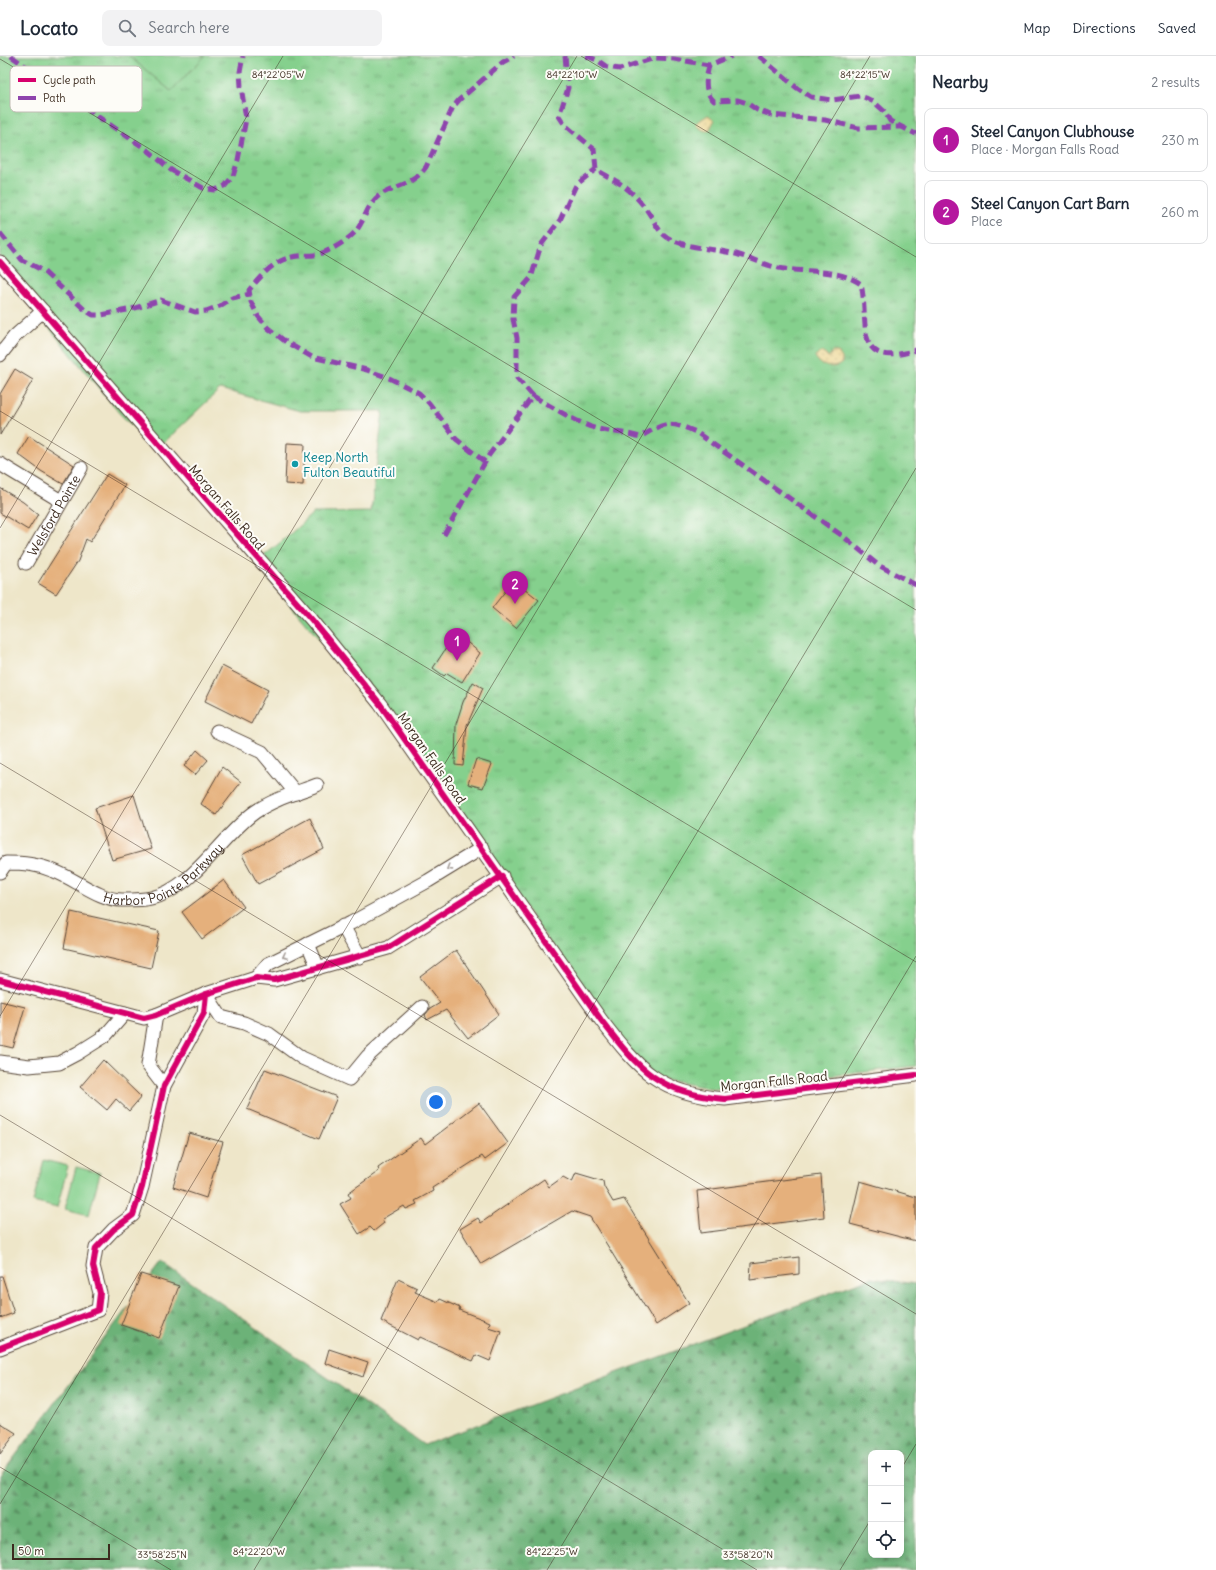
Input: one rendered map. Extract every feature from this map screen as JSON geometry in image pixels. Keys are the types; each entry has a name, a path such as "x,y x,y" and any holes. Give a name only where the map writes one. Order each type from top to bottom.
{"street":[{"name":"Morgan Falls Road","path":"0,262 316,625 380,704 616,1040 648,1074 664,1085 684,1093 705,1098 725,1099 766,1096 916,1075"},
{"path":"0,355 15,336 43,311"},
{"path":"0,464 61,502"},
{"name":"Welsford Pointe","path":"26,563 81,468"},
{"path":"217,731 262,752 296,793"},
{"name":"Harbor Pointe Parkway","path":"0,872 6,863 26,863 54,871 96,893 121,900 152,898 182,884 230,834 255,812 278,800 316,785"},
{"path":"256,978 268,964 428,881 482,848"},
{"path":"0,980 144,1018 156,1015 206,994 256,978 274,980 388,948 502,876"},
{"path":"343,926 360,957"},
{"path":"308,944 318,968"},
{"path":"206,994 222,1017 244,1023 269,1034 302,1058 349,1080 368,1056 422,1007"},
{"path":"0,1348 98,1310 100,1293 93,1266 96,1248 114,1229 133,1215 142,1187 164,1086 204,1013 206,994"},
{"path":"0,1062 29,1066 59,1063 105,1036 125,1013"},
{"path":"156,1015 148,1065 164,1086"}],"green space":[{"path":"0,56 129,56 141,66 10,66 10,112 142,112 142,67 171,91 201,56 916,56 916,1066 715,1089 643,1076 428,768 255,563 287,537 313,513 371,512 383,411 300,411 220,389 156,450 120,414 0,268"},
{"path":"129,56 205,56 171,91"},
{"path":"44,1160 68,1166 57,1208 33,1202"},
{"path":"76,1167 100,1173 89,1215 65,1209"},
{"path":"162,1262 424,1445 870,1278 916,1284 916,1570 0,1570 0,1476"}],"sand":[{"path":"708,115 714,121 710,129 705,131 698,127 696,123"},
{"path":"821,352 829,357 832,352 838,352 842,358 842,363 835,367 823,365 815,356"}],"building":[{"path":"15,369 33,380 0,435 0,394"},
{"path":"29,436 74,465 63,484 41,471 18,454"},
{"name":"Keep North Fulton Beautiful","path":"287,443 305,444 303,485 285,484"},
{"path":"107,474 125,485 90,542 86,539 78,561 56,594 38,583"},
{"path":"0,488 23,502 38,514 28,530 0,513"},
{"path":"514,580 539,600 516,628 492,608"},
{"path":"456,633 480,653 462,682 447,673 444,676 433,668"},
{"path":"222,666 268,690 251,724 205,701"},
{"path":"473,682 483,688 467,725 463,766 455,765 456,724 463,702"},
{"path":"197,750 208,760 195,775 184,766"},
{"path":"476,759 492,764 483,788 468,784"},
{"path":"222,767 241,782 216,815 201,804"},
{"path":"134,795 151,849 112,860 95,808"},
{"path":"310,818 324,849 258,884 242,855"},
{"path":"224,880 244,907 202,939 182,912"},
{"path":"71,912 159,931 151,968 64,948"},
{"path":"456,950 499,1014 468,1038 446,1010 427,1020 425,1015 430,1009 440,1003 420,977"},
{"path":"0,1001 25,1007 13,1048 0,1045"},
{"path":"103,1060 141,1097 129,1111 116,1099 107,1110 80,1087"},
{"path":"265,1069 337,1097 319,1139 247,1109"},
{"path":"479,1103 508,1143 485,1160 482,1156 432,1188 433,1191 415,1201 417,1204 406,1209 404,1206 382,1219 384,1223 374,1231 370,1227 359,1234 340,1204 351,1198 348,1193 379,1171 378,1168 421,1138 425,1144"},
{"path":"189,1133 223,1142 206,1198 173,1187"},
{"path":"576,1173 603,1181 604,1187 613,1202 624,1199 689,1303 656,1325 590,1217 572,1211 481,1264 460,1229 478,1218 481,1223 544,1179 549,1187 563,1177 572,1182"},
{"path":"821,1175 824,1217 701,1233 697,1191"},
{"path":"860,1181 916,1197 916,1241 850,1224"},
{"path":"799,1257 799,1274 750,1280 751,1263"},
{"path":"141,1274 179,1286 159,1338 121,1325"},
{"path":"0,1276 2,1276 14,1313 0,1318"},
{"path":"398,1279 417,1288 415,1292 438,1302 440,1299 460,1308 459,1310 490,1322 488,1327 501,1331 490,1361 476,1355 473,1361 420,1337 418,1340 381,1321"},
{"path":"329,1349 368,1362 363,1377 325,1363"},
{"path":"0,1423 16,1433 0,1454"}],"marked path":[{"path":"11,56 25,66"},
{"path":"92,112 149,151 171,170 203,188 215,190 225,186 233,176 238,160 246,119 240,72 243,56"},
{"path":"485,462 456,439 429,403 419,393 389,378 367,370 312,357 286,342 268,328 258,316 251,302 249,290 268,270 279,262 292,257 321,254 338,246 356,231 369,207 380,195 415,178 426,167 453,107 459,100 503,62 514,56"},
{"path":"565,56 568,88 559,116 565,125 594,149 596,169 620,183 634,195 660,231 670,239 677,242 700,248 731,253 779,268 832,273 852,279 861,284 865,327 872,348 881,354 895,355 916,350"},
{"path":"586,56 597,60 607,67 620,69 655,58 674,59 709,65 732,56"},
{"path":"759,56 797,88 811,97 832,100 860,96 866,98 874,102 884,111 890,121 916,134"},
{"path":"709,65 706,84 708,93 714,101 738,100 747,103 757,110 771,115 825,120 858,128 901,127"},
{"path":"533,396 517,378 517,338 513,319 514,297 531,278 541,245 560,220 576,185 596,169"},
{"path":"0,233 22,260 42,270 84,309 93,315 101,315 132,309 161,300 195,312 206,311 220,306 232,298 250,294"},
{"path":"444,535 489,455 533,396 562,413 597,429 640,437 656,428 667,424 673,424 696,432 844,537 878,565 916,585"}],"cycle path":[{"path":"0,262 312,620 380,704 601,1020 627,1053 640,1066 667,1085 684,1092 725,1099 916,1075"},
{"path":"0,980 144,1018 156,1015 206,994 256,978 274,980 388,948 502,876"},
{"path":"0,1348 98,1310 100,1293 93,1266 96,1248 114,1229 133,1215 142,1187 164,1086 204,1013 206,994"}],"place":[{"name":"Keep North Fulton Beautiful","path":"295,464"},
{"name":"Steel Canyon Cart Barn","path":"515,604"},
{"name":"Steel Canyon Clubhouse","path":"457,661"}]}
